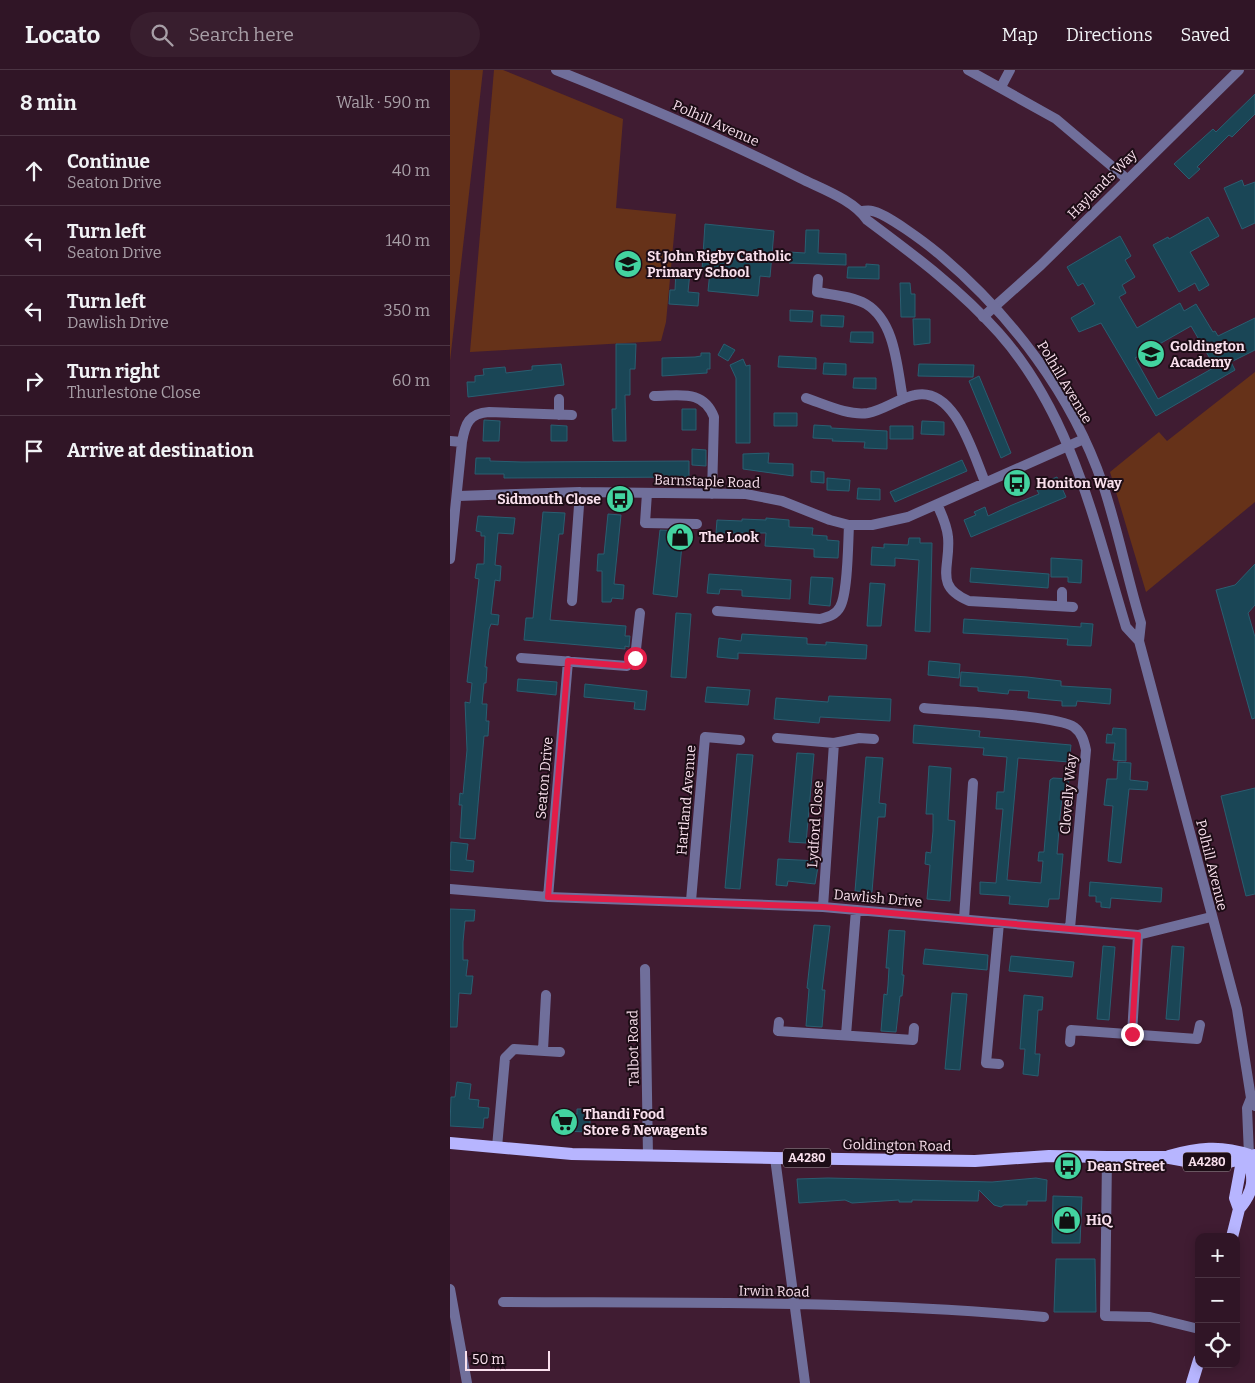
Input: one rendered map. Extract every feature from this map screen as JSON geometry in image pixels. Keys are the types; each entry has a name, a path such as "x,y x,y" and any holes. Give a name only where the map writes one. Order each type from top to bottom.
{"main road":[{"name":"Goldington Road","path":"450,1143 572,1154 975,1161 1049,1156 1107,1156 1164,1157 1186,1161 1229,1162 1253,1153"},
{"path":"1233,1233 1239,1209 1235,1198 1241,1166 1253,1153"},
{"path":"1192,1383 1197,1368"}],"street":[{"name":"Polhill Avenue","path":"556,70 756,156 861,211 873,211 909,231 966,276 995,306 1045,370 1084,440 1115,523 1141,623 1139,641 1237,1010 1253,1102 1246,1108 1253,1153"},
{"path":"968,70 1056,119 1127,179"},
{"path":"1001,87 1010,70"},
{"name":"Haylands Way","path":"983,317 1041,265 1239,70"},
{"name":"Polhill Avenue","path":"861,211 867,220 930,267 983,317 1000,334 1031,377 1068,447 1086,490 1126,627 1139,641"},
{"path":"818,279 817,292 848,297 866,304 879,316 889,333 903,399"},
{"path":"806,398 851,412 868,413 914,395 927,394 942,401 954,410 985,482"},
{"path":"654,396 699,398 710,407 714,417 712,494"},
{"path":"559,399 559,415"},
{"path":"450,559 458,496 462,442 469,418 478,413 572,415"},
{"name":"Barnstaple Road","path":"458,496 580,492 762,496 849,525 872,525 908,517 1084,440"},
{"path":"450,441 462,442"},
{"path":"572,601 580,492"},
{"path":"646,493 644,523 697,524"},
{"path":"937,504 946,524 948,539 946,575 948,586 954,595 968,601 1073,607"},
{"path":"717,611 820,619 832,616 840,608 844,594 849,525"},
{"path":"1062,592 1062,606"},
{"path":"521,658 627,666 635,658 640,613"},
{"name":"Seaton Drive","path":"548,897 568,661"},
{"name":"Clovelly Way","path":"924,708 1052,720 1072,726 1084,739 1086,750 1070,928"},
{"name":"Hartland Avenue","path":"691,901 705,737 740,740"},
{"path":"777,738 834,743 859,738 874,739"},
{"name":"Lydford Close","path":"823,907 834,743"},
{"path":"964,919 973,783"},
{"name":"Dawlish Drive","path":"450,889 548,897 823,907 1138,935 1211,917"},
{"path":"846,1035 856,910"},
{"path":"999,923 986,1063 999,1064"},
{"path":"1132,1034 1138,935"},
{"name":"Talbot Road","path":"645,969 648,1156"},
{"path":"543,1050 546,995"},
{"path":"779,1022 778,1031 913,1040 914,1028"},
{"path":"1070,1042 1071,1030 1197,1039 1200,1025"},
{"path":"498,1147 505,1058 514,1049 560,1052"},
{"path":"1107,1156 1105,1316 1150,1317 1195,1328"},
{"path":"775,1158 806,1383"},
{"path":"450,1289 467,1383"},
{"name":"Irwin Road","path":"502,1302 796,1304 955,1310 1044,1317"}],"shaded area":[{"path":"450,70 483,70 450,361"},
{"name":"St John Rigby Catholic Primary School","path":"494,70 503,70 623,119 616,208 676,214 666,322 661,341 470,352"},
{"path":"1255,372 1255,502 1146,592 1110,472 1159,432 1167,441"}],"building":[{"path":"1255,94 1255,114 1232,137 1229,135 1197,167 1200,169 1189,179 1174,164 1213,129 1216,132"},
{"path":"1242,180 1244,186 1255,182 1255,223 1242,229 1224,188"},
{"path":"1208,217 1219,236 1190,252 1209,285 1199,291 1195,283 1179,292 1153,245 1168,237 1169,239"},
{"path":"705,224 774,231 770,277 760,276 758,296 708,291 710,271 702,270"},
{"path":"806,230 819,230 818,253 846,254 846,265 789,263 789,252 805,253"},
{"path":"1120,236 1131,256 1125,260 1135,277 1122,285 1126,293 1119,297 1137,328 1180,303 1184,311 1196,304 1213,332 1215,331 1218,336 1255,318 1255,350 1231,362 1235,370 1156,416 1101,323 1079,332 1071,318 1095,304 1083,283 1078,286 1067,267","holes":["1191,326 1215,367 1158,399 1135,358"]},
{"path":"866,264 879,265 879,279 847,278 848,267 866,267"},
{"path":"676,271 690,272 688,292 699,293 698,306 669,304 670,290 675,290"},
{"path":"900,283 910,283 911,294 915,294 915,317 901,317"},
{"path":"790,310 813,311 812,322 790,321"},
{"path":"821,315 844,316 843,327 821,326"},
{"path":"913,319 930,319 930,343 914,345"},
{"path":"851,332 873,332 873,343 850,342"},
{"path":"616,344 636,344 635,369 630,369 630,395 625,395 626,441 613,441 612,409 616,409"},
{"path":"724,344 735,350 728,361 718,355"},
{"path":"701,353 710,353 710,369 707,369 707,373 662,376 662,358 695,357 701,356"},
{"path":"779,356 816,358 816,369 778,367"},
{"path":"743,359 746,366 750,365 750,443 736,443 736,378 730,365"},
{"path":"824,363 846,364 846,375 823,374"},
{"path":"561,364 564,385 468,397 467,382 475,382 475,376 484,375 483,369 505,367 506,373 532,370 532,366"},
{"path":"919,364 974,365 973,377 918,376"},
{"path":"979,376 1011,453 1001,458 969,381"},
{"path":"854,378 876,378 876,389 853,388"},
{"path":"682,409 696,409 696,430 682,430"},
{"path":"774,413 797,413 797,426 774,426"},
{"path":"484,420 500,421 499,441 483,441"},
{"path":"922,421 944,422 944,435 921,434"},
{"path":"551,425 567,426 567,441 551,441"},
{"path":"814,425 831,426 831,428 887,431 887,449 864,448 865,442 832,441 833,439 813,438"},
{"path":"890,426 913,426 913,439 890,439"},
{"path":"692,449 706,450 706,466 692,465"},
{"path":"769,453 768,463 793,464 793,476 743,469 743,454"},
{"path":"476,458 490,458 490,461 522,462 689,461 689,477 504,478 504,474 475,474"},
{"path":"962,460 967,471 895,502 890,492"},
{"path":"811,471 824,472 824,483 811,482"},
{"path":"1057,477 1066,497 971,537 964,520 976,515 974,512 985,507 988,516 1039,494 1037,490 1048,485 1047,481"},
{"path":"827,478 850,480 849,491 827,490"},
{"path":"858,488 880,489 880,500 857,499"},
{"path":"543,512 565,513 563,534 559,534 550,620 626,626 625,636 630,636 629,647 625,646 625,649 524,640 526,618 533,618"},
{"path":"608,514 621,515 614,584 624,585 623,599 612,598 611,602 602,602 602,571 597,571 598,554 604,554"},
{"path":"478,516 515,518 513,534 498,533 495,565 501,566 500,581 495,580 491,614 499,615 498,625 491,624 489,629 485,667 487,667 486,683 484,683 482,704 487,704 486,721 489,721 488,736 484,736 475,839 460,838 462,805 459,805 460,793 463,794 467,750 465,702 470,703 472,683 467,682 479,579 475,578 477,564 484,564 485,536 481,536 481,532 476,531"},
{"path":"766,518 789,520 789,527 813,528 812,535 827,536 827,540 839,541 838,558 814,557 814,549 765,546 766,533 716,533 717,520 742,521 742,519 766,520"},
{"path":"660,530 687,531 686,545 682,545 677,597 653,594"},
{"path":"909,538 920,538 920,543 932,543 930,632 915,631 919,560 895,558 895,566 871,565 872,547 884,548 884,544 908,545"},
{"path":"1051,558 1082,560 1081,583 1068,582 1068,577 1051,577"},
{"path":"1255,564 1255,605 1248,613 1255,637 1255,718 1252,719 1216,590 1235,585"},
{"path":"971,568 1049,574 1048,588 970,582"},
{"path":"709,574 791,580 790,599 742,596 742,590 720,589 719,594 707,593"},
{"path":"811,577 833,578 830,606 809,604"},
{"path":"870,583 885,584 881,626 867,626"},
{"path":"676,613 691,614 686,678 671,677"},
{"path":"964,619 1081,627 1081,623 1093,624 1091,646 1067,645 1068,639 963,633"},
{"path":"742,634 807,638 807,644 826,645 826,642 867,645 866,659 738,653 738,659 717,657 719,638 741,641"},
{"path":"929,661 960,664 959,678 928,675"},
{"path":"961,672 1061,681 1061,686 1111,689 1110,704 1077,701 1076,706 1062,706 1062,701 1028,698 1029,691 1009,690 1008,694 978,691 978,687 960,686"},
{"path":"518,679 557,682 556,695 517,691"},
{"path":"585,684 647,691 645,710 634,709 635,702 584,697"},
{"path":"707,687 750,690 748,705 705,702"},
{"path":"829,696 891,699 890,721 820,717 819,723 774,719 776,698 828,702"},
{"path":"914,725 980,731 979,737 1071,745 1069,762 1018,758 1007,880 1041,883 1043,861 1038,861 1039,852 1044,852 1050,780 1053,778 1069,779 1067,797 1062,797 1060,817 1057,854 1063,854 1059,899 1049,899 1048,907 1009,904 1010,896 980,894 980,882 996,883 1003,809 996,809 997,792 1004,792 1007,757 983,755 984,748 913,743"},
{"path":"1113,728 1126,729 1126,761 1113,760 1115,743 1106,743 1107,734 1112,735"},
{"path":"797,753 814,754 806,843 789,842"},
{"path":"737,754 753,755 740,889 725,888"},
{"path":"866,757 883,758 879,803 886,804 885,817 878,817 872,892 855,891"},
{"path":"1118,762 1131,763 1130,780 1148,782 1147,790 1129,789 1121,863 1108,861 1113,806 1104,805 1107,779 1117,779"},
{"path":"929,766 951,768 948,820 955,821 950,901 927,899 930,865 925,864 926,852 931,853 933,831 933,814 926,814"},
{"path":"1255,788 1255,894 1246,896 1221,796"},
{"path":"451,842 468,844 466,860 474,861 473,872 450,870"},
{"path":"778,859 819,861 815,884 788,881 787,886 776,885"},
{"path":"1090,882 1162,888 1161,902 1111,898 1110,908 1101,907 1101,902 1096,902 1096,896 1089,896"},
{"path":"450,909 475,910 474,921 465,921 463,942 463,960 468,960 466,976 473,976 471,994 459,993 457,1027 450,1027"},
{"path":"814,925 830,926 822,990 825,990 822,1027 806,1026 809,989 807,988"},
{"path":"889,930 905,931 902,975 904,975 896,1032 881,1031 884,994 887,995 888,985 889,968 886,968"},
{"path":"1103,946 1115,947 1109,1020 1097,1019"},
{"path":"1172,946 1184,947 1179,1020 1166,1019"},
{"path":"925,949 988,955 987,970 923,964"},
{"path":"1011,956 1074,962 1072,977 1009,971"},
{"path":"952,993 967,994 960,1070 945,1069"},
{"path":"1024,995 1043,997 1042,1010 1038,1010 1035,1054 1040,1054 1038,1076 1023,1074 1025,1049 1020,1049"},
{"path":"457,1082 471,1084 469,1099 479,1100 478,1107 489,1108 488,1118 484,1118 483,1128 450,1126 451,1097 455,1097"},
{"path":"577,1109 590,1109 590,1132 557,1131 556,1114 577,1114"},
{"path":"1036,1178 1047,1180 1046,1201 1027,1201 1027,1205 1004,1205 1001,1207 994,1205 979,1190 978,1201 912,1200 912,1202 899,1202 899,1200 852,1203 845,1200 799,1203 797,1179 992,1182"},
{"name":"HiQ","path":"1053,1196 1082,1197 1080,1243 1052,1243"},
{"path":"1056,1259 1095,1259 1096,1312 1054,1312"}],"place":[{"name":"St John Rigby Catholic Primary School","path":"628,264"},
{"name":"Goldington Academy","path":"1151,354"},
{"name":"Honiton Way","path":"1017,483"},
{"name":"Sidmouth Close","path":"620,499"},
{"name":"The Look","path":"680,537"},
{"name":"Thandi Food Store & Newagents","path":"564,1122"},
{"name":"Dean Street","path":"1068,1166"},
{"name":"HiQ","path":"1067,1220"}],"route":[{"path":"635,658 627,666 568,661 548,897 823,907 1138,935 1132,1034"}]}
